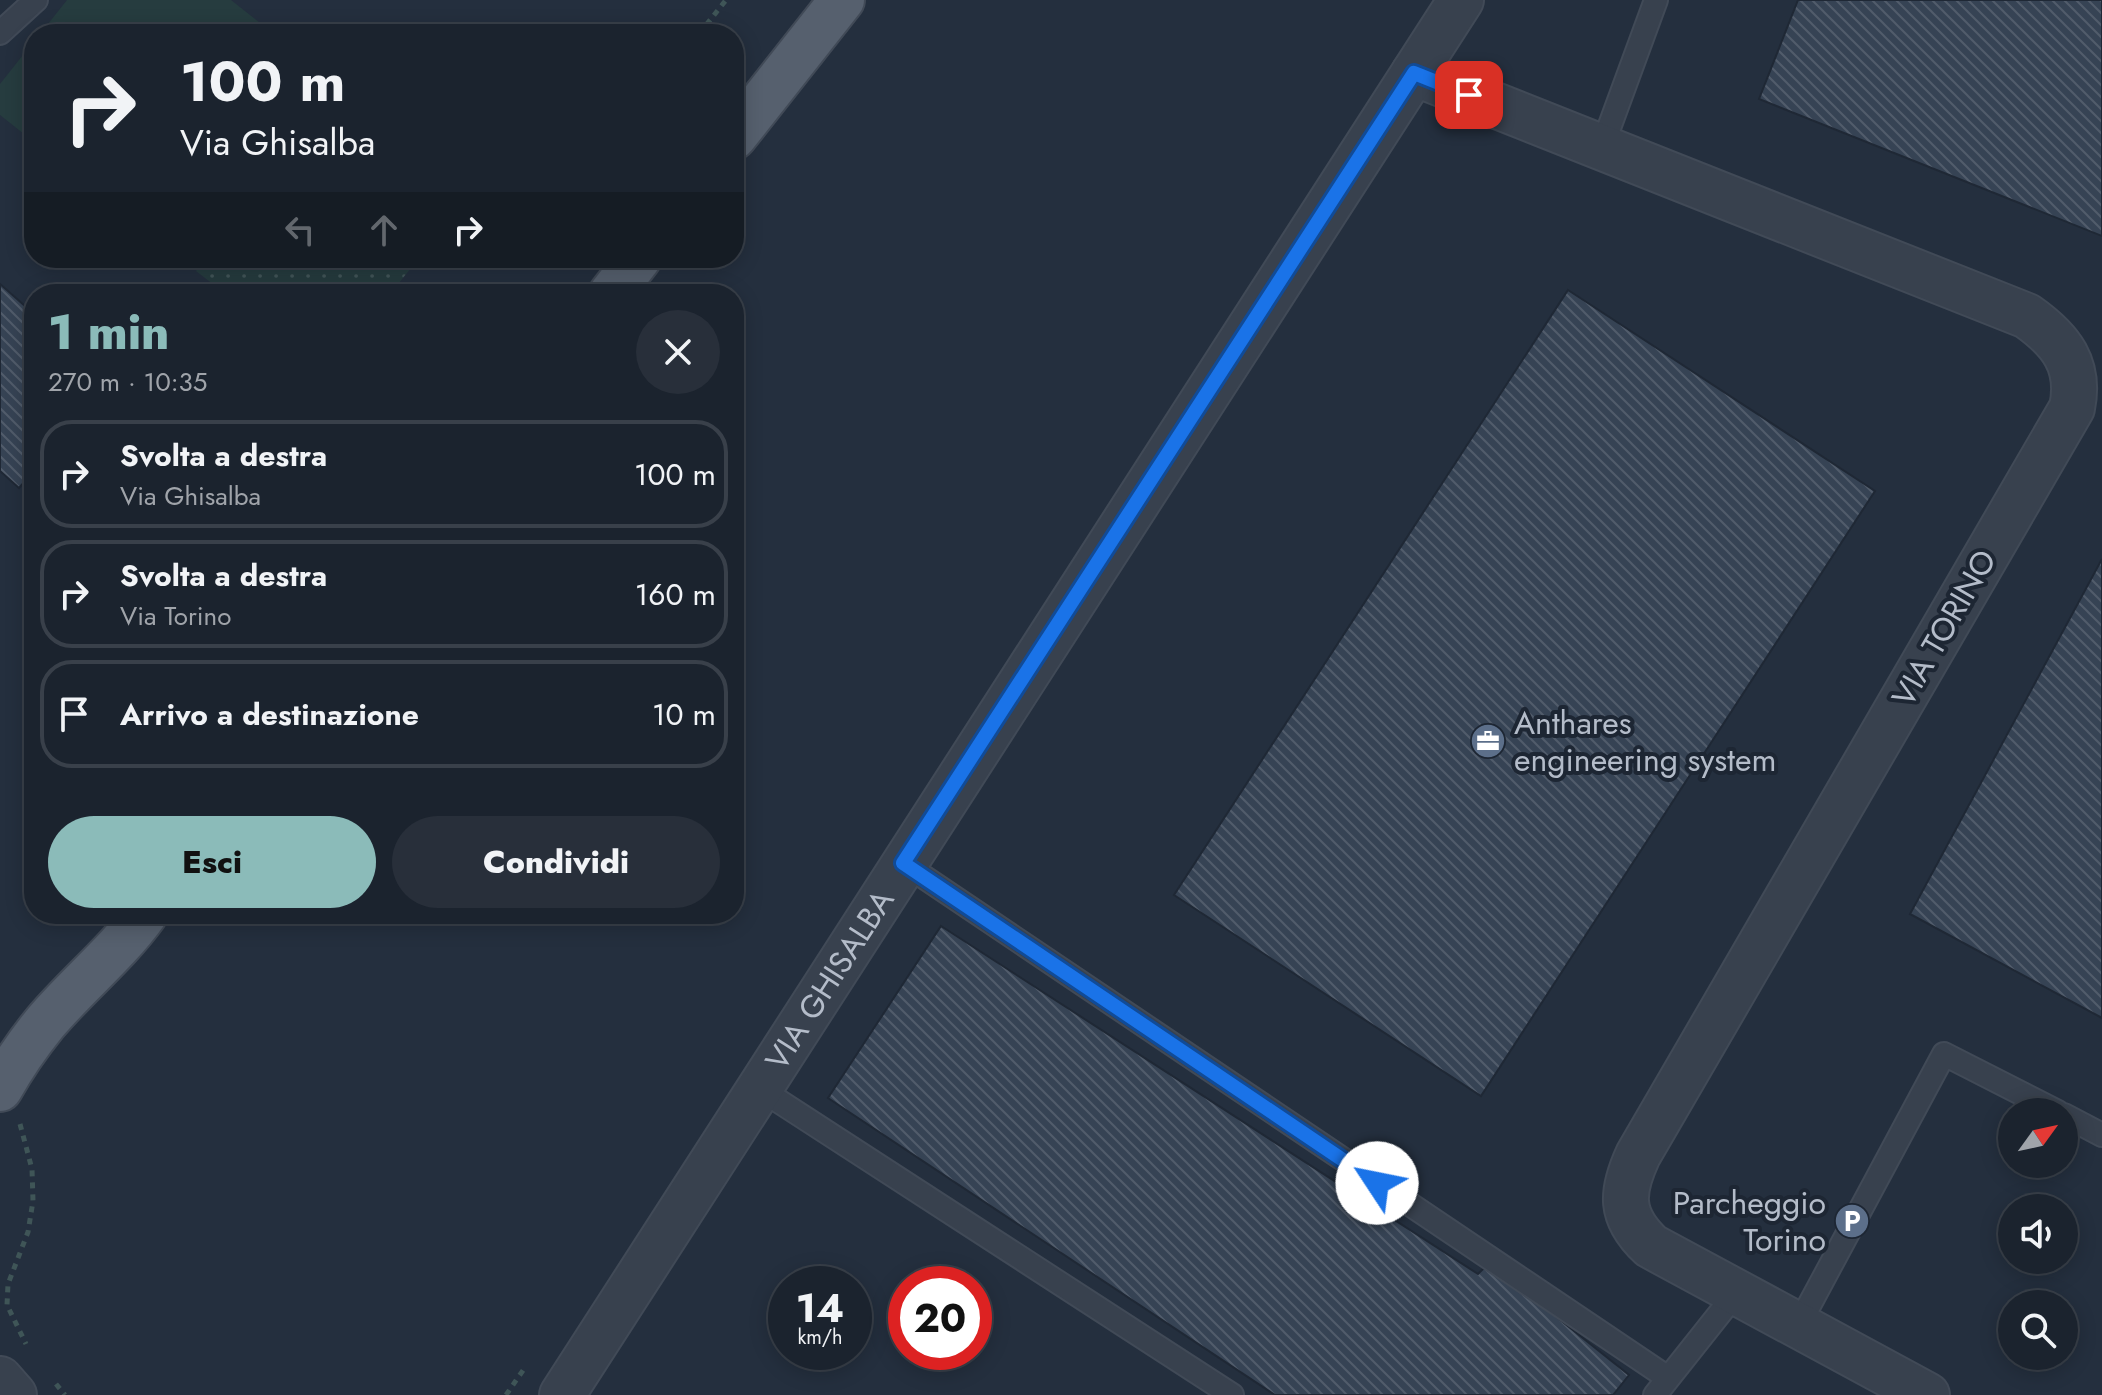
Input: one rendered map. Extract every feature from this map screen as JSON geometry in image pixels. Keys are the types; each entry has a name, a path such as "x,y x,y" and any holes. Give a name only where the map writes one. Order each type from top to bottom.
{"main road":[{"path":"744,124 842,0"},
{"path":"619,284 631,268"},
{"path":"9,1104 16,1061 46,1022 138,924"},
{"path":"0,1050 46,1022"}],"street":[{"name":"VIA GHISALBA","path":"562,1395 1461,0"},
{"name":"VIA TORINO","path":"1414,73 2027,316 2061,346 2075,378 2072,408 1630,1174 1626,1206 1630,1221 1651,1246 1927,1395"},
{"path":"16,1366 32,1386"}],"lane":[{"path":"0,33 36,0"},
{"path":"1602,147 1656,0"},
{"path":"903,863 1661,1387 1736,1293"},
{"path":"1798,1326 1944,1054 2030,1098"},
{"path":"760,1089 1232,1395"},
{"path":"2078,1122 2102,1135"}],"path":[{"path":"707,24 726,0"},
{"path":"9,1104 32,1169 33,1201 28,1232 8,1284 7,1305 16,1366"},
{"path":"32,1386 65,1395"}],"green space":[{"path":"67,0 231,0 261,24 48,24"},
{"path":"24,54 24,134 0,115 0,84"},
{"path":"198,268 411,268 398,284 213,284 196,271"}],"building":[{"path":"1798,0 2102,0 2102,236 1759,99"},
{"path":"0,284 24,305 24,482 19,488 0,471"},
{"path":"1568,290 1875,491 1481,1096 1174,895"},
{"path":"2102,559 2102,1018 1910,914"},
{"path":"941,926 1478,1274 1489,1263 1629,1375 1613,1395 1275,1395 828,1098"}],"place":[{"name":"Anthares engineering system","path":"1488,741"},
{"name":"Parcheggio Torino","path":"1852,1221"}],"route":[{"path":"1377,1183 903,863 1414,73 1469,95"}]}
